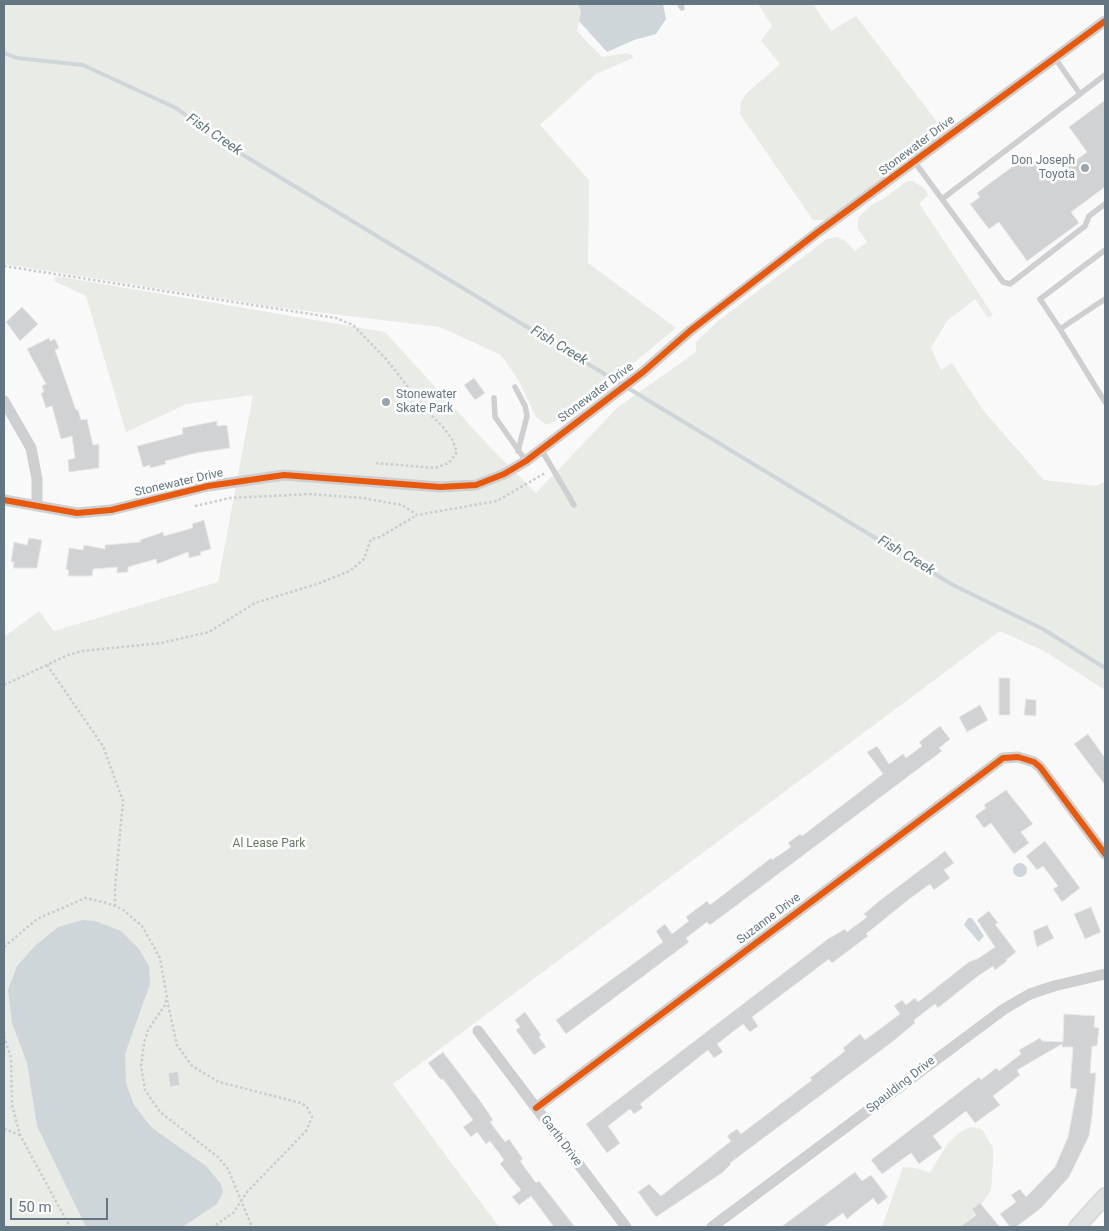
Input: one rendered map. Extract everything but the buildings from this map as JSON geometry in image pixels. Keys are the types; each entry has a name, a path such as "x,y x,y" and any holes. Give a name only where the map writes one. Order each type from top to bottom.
{"street":[{"name":"Stonewater Drive","path":"4,500 77,513 111,510 208,486 284,475 440,487 476,485 504,474 526,461 643,372 691,330 773,267 1105,21"},
{"path":"4,401 31,448 38,479 37,506"},
{"name":"Suzanne Drive","path":"536,1108 982,772 1004,758 1018,756 1034,762 1040,767 1105,854"},
{"name":"Spaulding Drive","path":"712,1227 1004,1009 1030,994 1085,977 1105,974"},
{"name":"Garth Drive","path":"478,1031 626,1227"},
{"path":"1077,1227 1105,1196"}],"lane":[{"path":"1055,58 1080,94"},
{"path":"942,199 1105,75"},
{"path":"914,162 1002,281 1010,284 1085,226 1089,216 1105,204"},
{"path":"1105,250 1040,299 1105,402"},
{"path":"1060,329 1105,299"},
{"path":"515,387 525,406 527,416 518,451"},
{"path":"494,398 495,417 526,461"},
{"path":"541,449 574,505"}],"path":[{"path":"4,266 336,318 353,325 387,360 423,407 443,427 452,439 456,452 450,463 435,468 374,463"},
{"path":"4,684 47,664 83,651 161,643 209,632 255,603 350,571 364,559 371,539 380,537 417,515 497,501 552,468"},
{"path":"195,506 230,498 308,494 363,498 402,505 417,515"},
{"path":"47,664 103,746 122,801 115,906"},
{"path":"4,948 37,919 65,905 91,898 115,906 138,922 149,936 160,958 177,1045 192,1066 219,1082 301,1103 310,1112 310,1124 306,1131 248,1191 233,1213 213,1227"},
{"path":"167,998 165,1005 148,1030 144,1043 141,1066 145,1090 160,1112 218,1157 228,1169 240,1202 252,1227"},
{"path":"4,1036 11,1058 12,1106 20,1135 70,1227"},
{"path":"4,1129 20,1135"}],"green space":[{"path":"4,4 578,4 581,12 577,31 602,57 627,53 632,55 633,58 596,74 540,125 589,180 588,263 676,328 570,415 546,425 536,417 519,381 501,355 440,327 275,307 4,264"},
{"path":"758,4 813,4 831,31 856,16 941,127 947,123 949,129 825,220 813,220 740,114 741,102 746,94 780,64 761,41 772,26"},
{"name":"Al Lease Park","path":"907,181 913,181 926,190 928,196 919,203 993,315 988,318 975,299 947,321 931,348 941,370 952,363 983,410 1044,480 1096,486 1105,482 1105,690 1044,651 1000,631 393,1084 499,1227 4,1227 4,637 39,611 54,631 218,582 253,395 187,404 126,432 86,296 54,281 56,276 385,332 489,446 536,493 618,407 696,352 696,342 718,321 827,239 836,237 846,241 855,251 867,242 858,229 858,218 871,205 883,199"},
{"path":"970,1127 982,1129 993,1148 993,1163 991,1190 966,1227 882,1227 903,1167 915,1168 930,1173 948,1143 959,1133"}],"shaded area":[{"path":"578,4 663,4 666,19 656,34 634,40 607,52 579,21 581,12"},
{"path":"1017,863 1023,863 1027,870 1023,877 1017,877 1013,873 1013,867"},
{"path":"968,918 972,918 984,936 979,942 964,925"},
{"path":"83,920 95,921 121,931 139,949 149,966 150,984 125,1054 126,1083 134,1105 152,1128 206,1166 221,1184 223,1192 217,1204 182,1227 86,1227 37,1126 27,1063 12,1023 8,990 17,966 36,945 58,927"}],"waterway":[{"name":"Fish Creek","path":"4,53 17,58 83,65 176,108 230,147 953,585 1043,629 1105,668"}],"cycle path":[{"path":"4,500 77,513 111,510 208,486 284,475 440,487 476,485 504,474 526,461 643,372 691,330 818,232 1105,21"},
{"path":"536,1108 1003,758 1018,757 1034,762 1040,767 1105,854"}],"place":[{"name":"Don Joseph Toyota","path":"1085,168"},
{"name":"Stonewater Skate Park","path":"386,402"}]}
